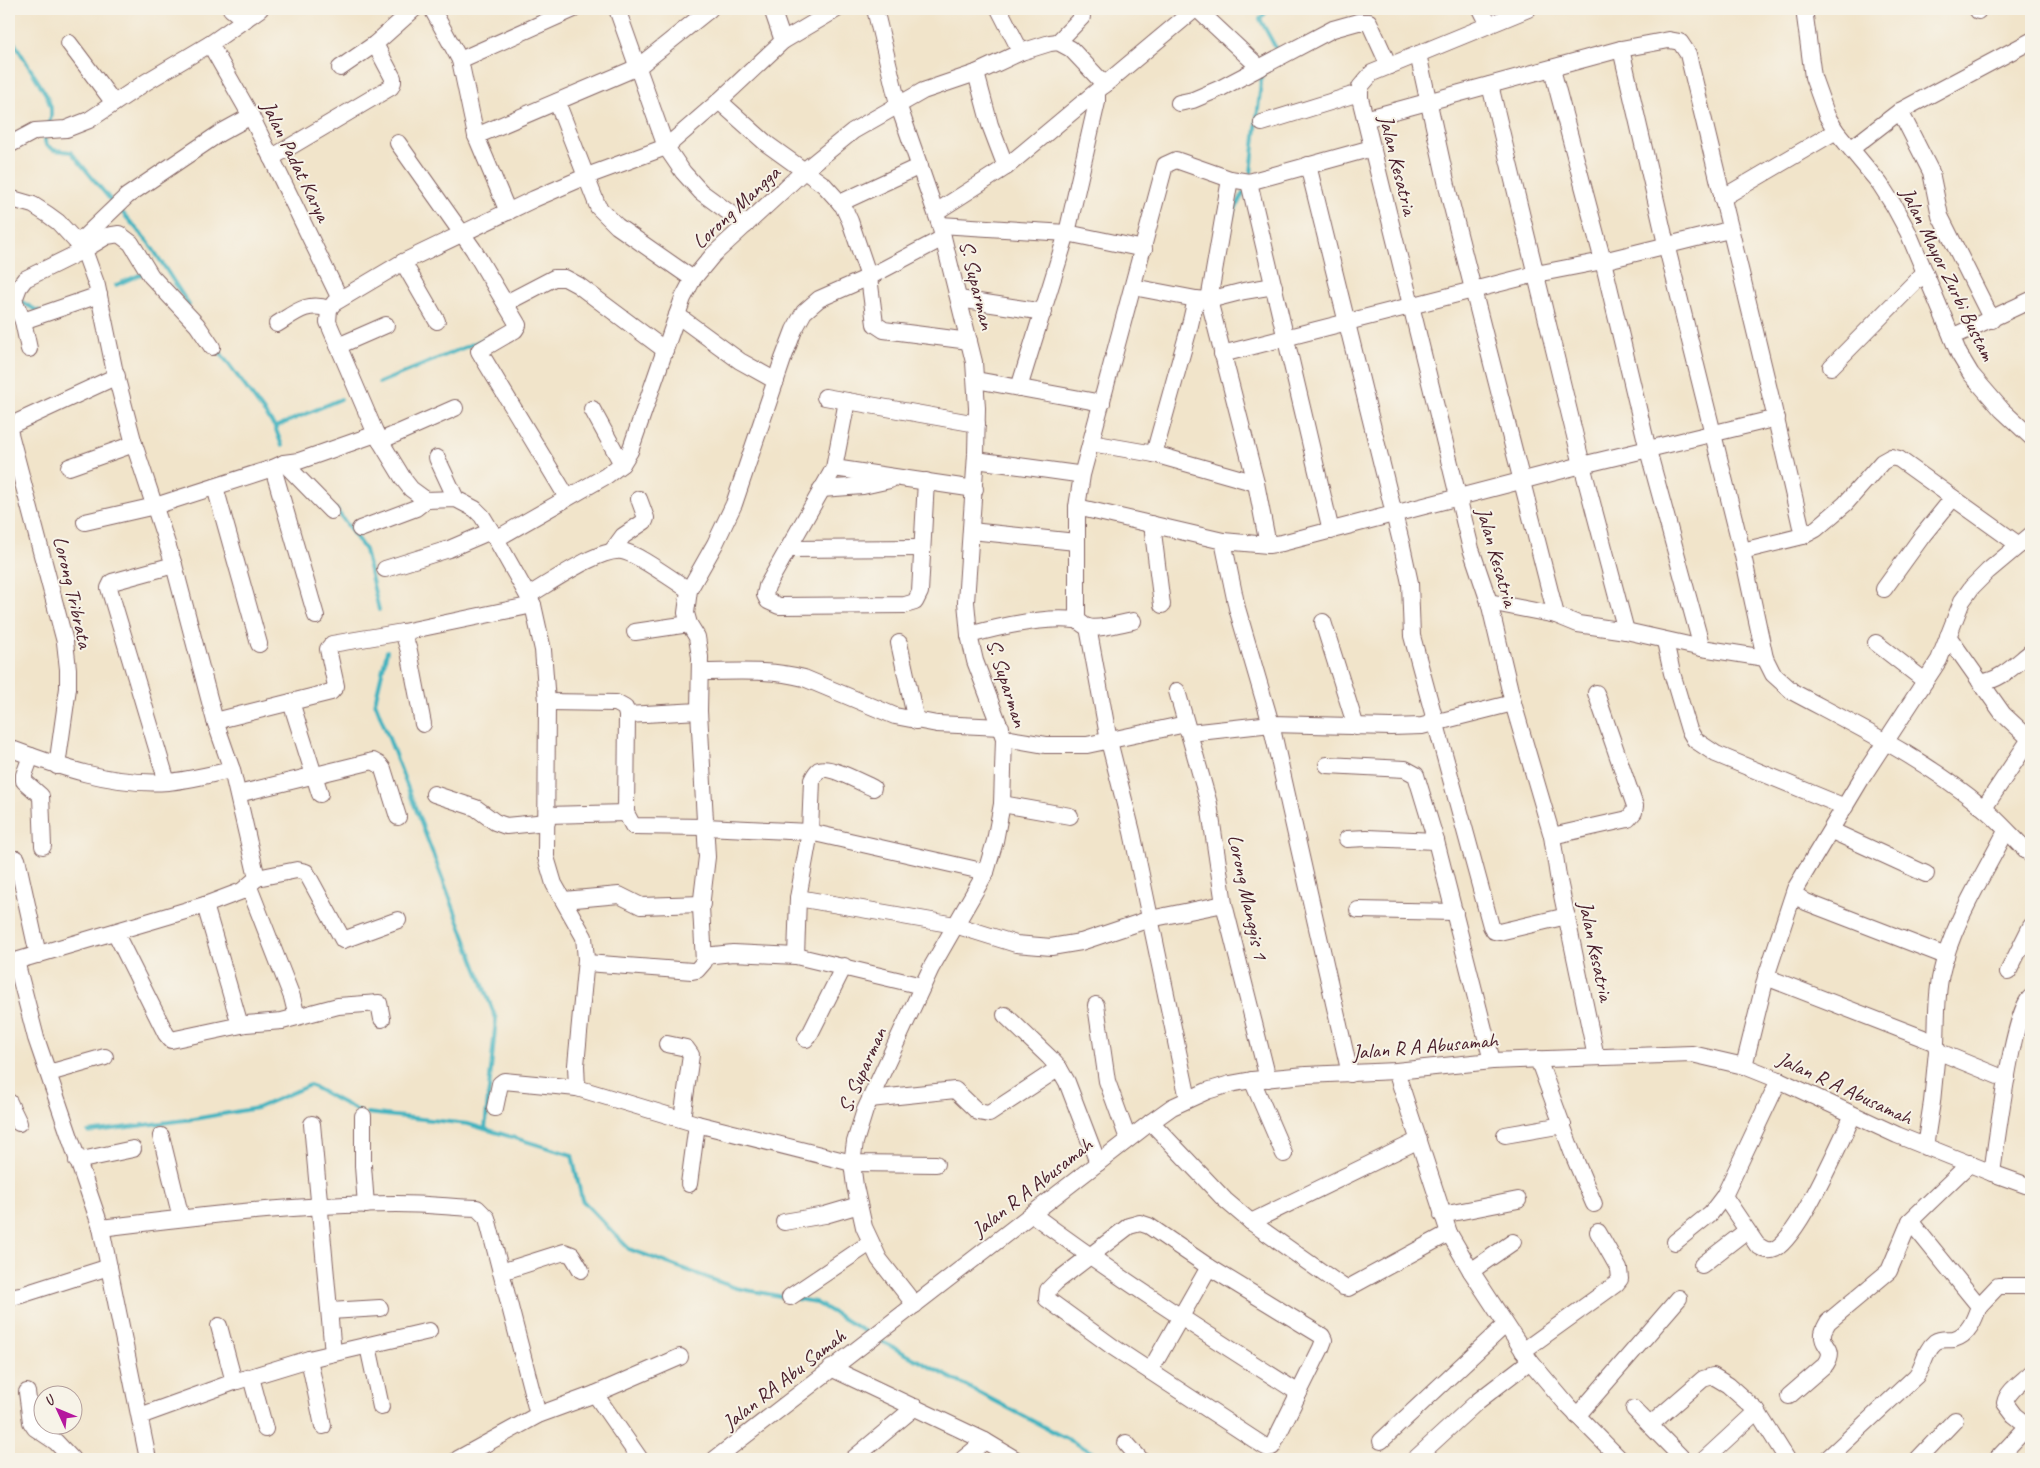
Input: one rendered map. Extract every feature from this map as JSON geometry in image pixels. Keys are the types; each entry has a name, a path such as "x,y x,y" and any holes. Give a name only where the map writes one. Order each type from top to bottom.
{"street":[{"path":"230,9 245,20"},
{"path":"9,144 27,134 76,126 210,44 260,9"},
{"path":"340,68 375,44 414,9"},
{"path":"432,9 460,60 476,136 508,212"},
{"path":"460,60 574,9"},
{"path":"617,9 666,146 683,172 701,192 746,225"},
{"path":"772,9 783,41"},
{"path":"277,324 308,306 334,304 403,262 461,233 587,176 666,146 719,101 783,41 836,9"},
{"name":"S. Suparman","path":"875,9 898,104 940,225 969,341 976,380 975,489 966,602 969,635 975,660 1003,733 1002,804 995,842 986,872 922,986 870,1099 855,1142 852,1164 864,1227 879,1259 915,1305"},
{"path":"999,9 1020,52"},
{"path":"587,963 692,971 702,966 704,956 702,904 707,858 699,711 700,672 698,642 689,624 686,605 689,590 715,544 734,504 794,330 804,312 819,299 869,277 940,225 1006,167 1196,9 1260,68"},
{"path":"1481,9 1489,25"},
{"path":"1179,103 1193,100 1260,68 1333,29 1358,22 1369,22 1389,66 1528,9"},
{"name":"Jalan Mayor Zurbi Bustam","path":"1804,9 1813,77 1824,109 1836,131 1880,184 1894,206 1908,232 1960,354 1986,392 2008,417 2031,437"},
{"path":"476,136 638,67 706,10"},
{"path":"1082,17 1058,42 1071,49 1101,88"},
{"path":"1365,119 1622,50 1669,40 1680,42 1688,54 1729,230 1777,418 1803,536"},
{"path":"1852,148 1900,111 2031,41"},
{"name":"Lorong Mangga","path":"385,568 494,535 616,470 630,451 683,298 693,279 713,255 805,170 853,131 923,91 976,73 1020,52 1058,42"},
{"path":"69,43 114,104"},
{"name":"Jalan Padat Karya","path":"210,44 251,116 334,304 328,322 378,438 404,480 418,496 426,500"},
{"path":"270,158 390,87 394,82 393,78 375,44"},
{"path":"1622,50 1666,244 1742,551 1765,658 1774,674 1793,692 1886,741 1947,780 1984,808 2031,855"},
{"path":"1418,54 1450,200 1556,615"},
{"name":"Jalan Kesatria","path":"1389,66 1372,73 1363,82 1359,93 1471,549 1489,602 1513,703 1552,836 1596,1057"},
{"path":"1552,69 1603,261 1648,450 1702,648"},
{"path":"976,73 990,125 1006,167"},
{"path":"1490,86 1582,465 1626,631"},
{"path":"1019,388 1067,233 1101,88"},
{"path":"1262,123 1359,93"},
{"path":"719,101 767,144 824,185 840,203 850,221 869,277 874,320 877,327 884,330 969,341"},
{"path":"557,102 595,200 603,214 693,279"},
{"path":"1900,111 1931,172 1940,216 1992,320"},
{"path":"81,246 114,207 220,133 251,116"},
{"path":"1722,198 1836,131"},
{"path":"398,143 473,249 518,325 517,328 481,349 480,353 567,497"},
{"path":"1188,1099 1132,832 1082,623 1076,542 1076,507 1091,443 1144,249 1163,169 1168,162 1176,160 1230,179 1249,182 1372,148"},
{"path":"1308,165 1410,583 1412,636 1492,928 1499,932 1567,916"},
{"path":"840,203 920,166"},
{"path":"1154,454 1190,325 1202,300 1230,179"},
{"path":"1249,182 1331,531"},
{"path":"9,213 15,200 33,205 58,222 81,246 99,295 134,444 156,506 215,721 232,770 238,794 253,883 297,1017"},
{"path":"940,225 1067,233 1144,249"},
{"path":"1222,354 1285,336 1536,274 1603,261 1729,230"},
{"path":"29,349 15,297 26,279 81,246 107,236 119,234 131,243 148,271 197,325 212,346"},
{"path":"403,262 437,322"},
{"path":"1831,367 1925,272"},
{"path":"506,303 554,278 565,278 578,285 665,350"},
{"path":"1133,287 1202,300 1274,286"},
{"path":"23,321 99,295"},
{"path":"959,299 1044,312"},
{"path":"1202,300 1222,354 1256,483 1268,545"},
{"path":"1952,336 1992,320 2031,300"},
{"path":"677,315 740,362 776,381"},
{"path":"338,346 386,325"},
{"path":"9,426 117,376"},
{"path":"976,380 1102,402"},
{"path":"825,397 977,424"},
{"path":"847,401 834,468 821,488 766,591 766,599 775,605 911,604 915,602 920,592 926,481"},
{"path":"85,522 156,506 278,465 299,461 378,438 455,408"},
{"path":"592,409 622,464"},
{"path":"1076,507 1223,541 1268,545 1331,531 1582,465 1777,418"},
{"name":"Lorong Tribrata","path":"9,430 65,642 68,688 57,766"},
{"path":"1091,443 1154,454 1256,483"},
{"path":"69,467 134,444"},
{"path":"1742,551 1803,536 1830,518 1882,462 1891,457 1899,459 1953,498 2027,541 1972,587 1962,601 1939,660 1845,807 1794,894 1766,977 1744,1066"},
{"path":"437,458 456,499"},
{"path":"976,460 1077,474"},
{"path":"278,465 331,511"},
{"path":"278,465 316,616"},
{"path":"834,468 975,489"},
{"path":"821,488 864,486 904,477"},
{"path":"215,487 259,644"},
{"path":"1884,589 1923,535 1953,498"},
{"path":"360,529 416,508 426,500 456,499 475,509 482,516 531,600 543,650 547,702 546,857 554,884 584,937 587,963 576,1065 577,1088"},
{"path":"612,551 623,536 645,521 646,518 639,499"},
{"path":"1152,524 1162,605"},
{"path":"971,531 1076,542"},
{"path":"1223,541 1238,608 1271,724 1350,1074"},
{"path":"788,549 921,548"},
{"path":"215,721 331,692 334,688 335,679 328,649 332,644 403,632 531,600 584,563 612,551 624,551 636,557 689,590"},
{"path":"167,782 109,588 112,582 174,566"},
{"path":"1489,602 1556,615 1578,624 1626,631 1665,641 1765,658"},
{"path":"969,635 994,628 1032,622 1133,621"},
{"path":"1324,622 1356,727"},
{"path":"635,632 689,624"},
{"path":"403,632 409,651 423,724"},
{"path":"1948,636 2003,714 2029,736 1984,808"},
{"path":"1665,641 1672,673 1689,730 1695,740 1716,754 1845,807"},
{"path":"899,642 916,721"},
{"path":"1876,643 1926,681"},
{"path":"1980,682 1986,682 1998,677 2031,652"},
{"path":"700,672 776,672 791,674 895,716 916,721 1003,733 1046,745 1068,746 1188,728 1271,724 1356,727 1422,726 1513,703"},
{"name":"Lorong Manggis 1","path":"1178,691 1209,804 1224,904 1260,1080 1284,1154"},
{"path":"1552,836 1628,819 1634,812 1635,806 1596,693"},
{"path":"292,702 320,794"},
{"path":"547,702 616,703 624,706 627,715 626,812 630,824 636,828 705,827 810,832 986,872"},
{"path":"627,715 699,711"},
{"path":"9,748 57,766 116,780 167,782 232,770"},
{"path":"31,756 24,775 24,781 41,796 43,846"},
{"path":"238,794 373,762 383,769 398,817"},
{"path":"1327,765 1405,769 1413,772 1418,779 1455,912 1492,1061"},
{"path":"796,956 798,898 810,832 812,780 818,770 827,769 873,788"},
{"path":"434,794 476,808 500,825 506,826 547,818 626,812"},
{"path":"1002,804 1070,816"},
{"path":"1832,831 1926,874"},
{"path":"1925,1147 1932,1102 1941,977 1946,956 1954,932 2006,831"},
{"path":"1347,839 1436,841"},
{"path":"17,859 38,956"},
{"path":"148,1459 101,1228 36,1038 13,962 205,905 253,883 297,870 306,872 343,940 398,920"},
{"path":"1794,894 1806,902 1946,956"},
{"path":"564,900 619,895 627,897 641,906 702,904"},
{"path":"798,898 955,925 1016,944 1051,947 1081,942 1150,919 1224,904"},
{"path":"205,905 240,1025"},
{"path":"1358,910 1455,912"},
{"path":"2008,972 2031,926"},
{"path":"115,932 166,1034 171,1040 240,1025 282,1021 338,1006 360,1003 379,1003 382,1019"},
{"path":"704,956 733,953 796,956 922,986"},
{"path":"806,1039 844,966"},
{"path":"1766,977 1936,1047 1998,1076 2007,1078"},
{"path":"1992,1173 2007,1078 2018,1024 2024,1005 2031,997"},
{"path":"1096,1005 1107,1081 1128,1139"},
{"path":"1005,1015 1059,1068 1067,1082 1098,1163"},
{"path":"667,1044 686,1048 691,1055 689,1184"},
{"name":"Jalan R A Abusamah","path":"873,1337 1151,1122 1188,1099 1230,1084 1260,1080 1396,1071 1492,1061 1692,1054 1744,1066 1779,1080 1925,1147 2031,1187"},
{"path":"49,1073 105,1057"},
{"path":"1538,1059 1572,1152 1594,1204"},
{"path":"870,1099 955,1090 978,1112 989,1114 1059,1068"},
{"path":"1396,1071 1449,1233 1471,1271 1526,1356 1577,1416 1620,1459"},
{"path":"1675,1242 1711,1213 1724,1196 1779,1080"},
{"path":"495,1108 497,1091 500,1084 504,1081 577,1088 690,1121 852,1164 936,1164"},
{"path":"9,1102 19,1122"},
{"path":"1724,1196 1746,1230 1763,1249 1771,1250 1781,1244 1802,1219 1853,1115"},
{"path":"363,1116 363,1166 366,1205"},
{"path":"1151,1122 1225,1200 1251,1222 1343,1287 1348,1288 1449,1233"},
{"path":"312,1124 333,1353"},
{"path":"1505,1135 1563,1125"},
{"path":"161,1136 181,1218"},
{"path":"1251,1222 1419,1140"},
{"path":"77,1161 133,1149"},
{"path":"1789,1396 1826,1364 1831,1352 1823,1340 1822,1334 1828,1322 1889,1271 1910,1221 1970,1163"},
{"path":"1442,1215 1518,1200"},
{"path":"101,1228 181,1218 320,1206 398,1204 477,1208 487,1218 538,1415"},
{"path":"784,1222 825,1215 859,1205"},
{"path":"1032,1214 1090,1257 1299,1393"},
{"path":"1910,1221 1979,1306"},
{"path":"1140,1223 1149,1226 1209,1267 1322,1336 1324,1340 1272,1446 1268,1448 1112,1347 1047,1299 1048,1290 1129,1226 1140,1223"},
{"path":"1702,1265 1746,1230"},
{"path":"1415,1459 1526,1356 1616,1284 1620,1279 1619,1269 1598,1232"},
{"path":"1471,1271 1513,1242"},
{"path":"790,1296 870,1243"},
{"path":"501,1272 558,1253 568,1252 575,1258 582,1270"},
{"path":"9,1297 21,1295 109,1267"},
{"path":"1150,1371 1209,1267"},
{"path":"1828,1458 1916,1376 1935,1342 1958,1337 1971,1326 1979,1306 1998,1286 2031,1286"},
{"path":"1577,1416 1679,1298"},
{"path":"330,1311 380,1308"},
{"path":"1381,1441 1506,1324"},
{"path":"219,1326 234,1382"},
{"path":"140,1416 234,1382 309,1359 429,1331"},
{"name":"Jalan RA Abu Samah","path":"715,1459 873,1337"},
{"path":"368,1346 380,1407"},
{"path":"458,1459 538,1415 595,1394 680,1357"},
{"path":"309,1359 323,1426"},
{"path":"831,1368 985,1442 1015,1459"},
{"path":"1997,1459 2030,1425 2014,1415 2005,1403 2010,1392 2031,1373"},
{"path":"1650,1425 1703,1379 1712,1376 1728,1385 1757,1411 1787,1459"},
{"path":"251,1377 265,1430"},
{"path":"27,1392 31,1422 34,1428 56,1442 72,1459"},
{"path":"595,1394 640,1459"},
{"path":"853,1459 915,1408"},
{"path":"1634,1409 1683,1459"},
{"path":"1705,1459 1757,1411"},
{"path":"1918,1459 1955,1420"},
{"path":"962,1459 985,1442"},
{"path":"1126,1443 1140,1459"}],"waterway":[{"path":"1269,9 1260,19 1278,52"},
{"path":"9,34 47,96 51,108 51,117 47,127"},
{"path":"1251,173 1262,73"},
{"path":"44,136 46,145 54,150 71,152 113,203"},
{"path":"1230,220 1243,193"},
{"path":"120,210 149,243 189,305"},
{"path":"116,285 144,273"},
{"path":"20,301 38,310"},
{"path":"379,383 487,338"},
{"path":"216,347 275,427 282,446"},
{"path":"275,427 341,399"},
{"path":"336,509 365,550 379,610"},
{"path":"387,651 375,702 496,1019 485,1129"},
{"path":"88,1132 194,1119 257,1108 310,1085 360,1112"},
{"path":"367,1113 468,1124 572,1155 582,1200 629,1249 736,1288 785,1297"},
{"path":"797,1299 815,1302 869,1334"},
{"path":"877,1339 1105,1459"}]}
